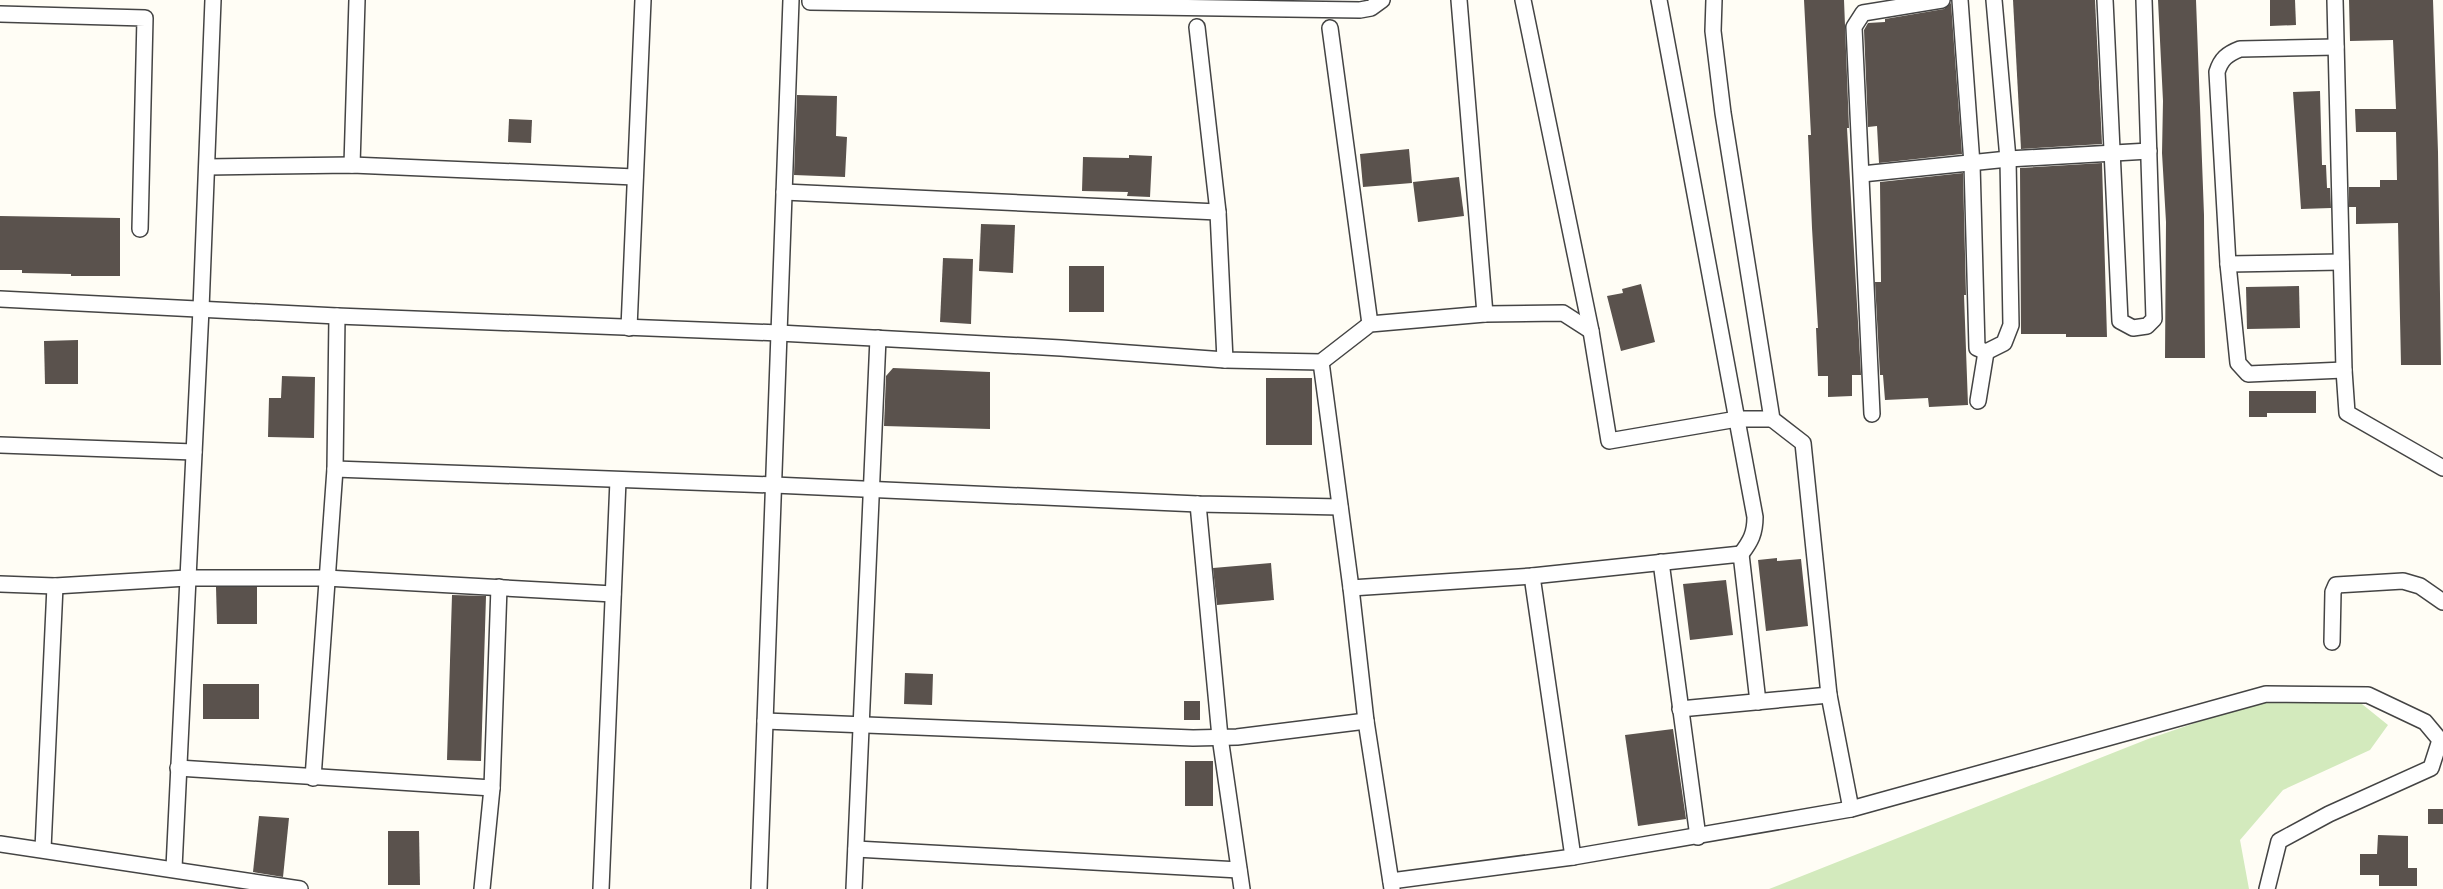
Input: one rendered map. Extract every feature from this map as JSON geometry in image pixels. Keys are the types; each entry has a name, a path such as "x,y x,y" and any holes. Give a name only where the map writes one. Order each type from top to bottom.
{"street":[{"path":"174,868 201,309 213,0"},
{"path":"352,165 357,0"},
{"path":"628,328 643,0"},
{"path":"759,889 791,0"},
{"path":"810,0 810,2 1244,4 1360,10 1371,8 1382,0"},
{"path":"1459,0 1485,314"},
{"path":"1523,0 1591,331 1609,440 1738,419 1772,419 1803,443 1829,695 1851,809"},
{"path":"1659,0 1755,517 1755,531 1752,539 1741,554 1758,702"},
{"path":"1714,0 1713,31 1723,112 1772,419"},
{"path":"1872,414 1854,27 1863,13 1942,0"},
{"path":"1960,0 1972,164 1977,348 1986,352"},
{"path":"1986,352 2004,343 2011,325 2008,159 1994,0"},
{"path":"2104,0 2120,321 2133,328 2147,326 2154,319 2144,0"},
{"path":"2335,0 2344,370 2348,413 2443,468"},
{"path":"0,14 145,18 140,229"},
{"path":"1196,28 1218,212 1225,360"},
{"path":"1330,28 1370,324"},
{"path":"2336,47 2240,49 2229,54 2220,62 2217,72 2228,264 2238,363 2248,374 2344,370"},
{"path":"1862,174 2008,159 2149,150"},
{"path":"207,167 352,165 635,177"},
{"path":"784,192 1218,212"},
{"path":"2228,264 2341,262"},
{"path":"0,300 337,316 779,333 1060,348 1225,360 1321,362 1370,324 1485,314 1563,313 1591,331"},
{"path":"313,778 335,469 337,316"},
{"path":"854,889 859,724 873,491 878,338"},
{"path":"1978,401 1986,352"},
{"path":"1321,362 1351,588 1366,721 1392,885 1573,858 1851,809 2266,694 2368,695 2425,722 2441,741 2431,768 2329,814 2279,841 2267,889"},
{"path":"0,445 194,452"},
{"path":"335,469 774,485 873,491 1198,504 1340,507"},
{"path":"601,889 618,480"},
{"path":"1198,504 1220,737 1242,889"},
{"path":"1351,588 1532,576 1741,554"},
{"path":"1661,562 1698,837"},
{"path":"1532,576 1573,858"},
{"path":"0,584 54,586 187,578 326,578 613,594"},
{"path":"2332,642 2333,592 2336,585 2403,582 2420,586 2443,602"},
{"path":"43,849 54,586"},
{"path":"482,889 492,788 499,587"},
{"path":"1680,709 1829,695"},
{"path":"765,721 1193,738 1220,737 1366,721"},
{"path":"178,768 492,788"},
{"path":"0,844 174,868 300,889"},
{"path":"856,849 1239,870"}],"green space":[{"path":"2352,696 2388,725 2370,750 2283,790 2240,840 2249,889 1769,889 2148,739 2263,700"}],"building":[{"path":"1804,0 1844,0 1849,128 1847,128 1861,375 1852,375 1852,396 1828,397 1828,376 1818,376 1816,328 1818,328 1808,135 1811,135"},
{"path":"2013,0 2095,0 2102,144 2021,149"},
{"path":"2158,0 2196,0 2204,215 2205,358 2165,358 2166,222 2162,153 2163,101"},
{"path":"2270,0 2295,0 2296,25 2270,26"},
{"path":"2349,0 2433,0 2438,152 2441,365 2401,365 2398,223 2356,224 2356,207 2349,207 2349,187 2380,187 2380,180 2397,180 2396,132 2356,132 2355,109 2396,109 2393,40 2350,41"},
{"path":"1951,3 1962,154 1879,163 1877,126 1868,127 1864,30 1868,23 1885,22 1885,19 1944,9"},
{"path":"2320,91 2322,165 2326,165 2327,188 2330,188 2331,208 2301,209 2293,92"},
{"path":"797,95 837,96 836,136 847,137 845,177 794,175"},
{"path":"509,119 532,120 531,143 508,142"},
{"path":"1409,149 1412,183 1363,187 1360,154"},
{"path":"1129,155 1152,156 1150,197 1127,196 1128,192 1082,191 1083,157 1129,158"},
{"path":"2102,163 2107,337 2066,337 2066,334 2021,334 2020,168"},
{"path":"1963,173 1966,295 1964,295 1968,405 1929,407 1928,398 1885,400 1883,375 1880,375 1875,282 1881,282 1880,182"},
{"path":"1459,177 1464,216 1418,222 1413,182"},
{"path":"0,216 120,218 120,276 71,276 71,274 22,273 22,270 0,270"},
{"path":"981,224 1015,225 1013,273 979,271"},
{"path":"943,258 973,259 971,324 940,322"},
{"path":"1069,266 1104,266 1104,312 1069,312"},
{"path":"1641,284 1655,342 1621,351 1607,296 1623,293 1622,289"},
{"path":"2299,286 2300,328 2247,329 2246,287"},
{"path":"78,340 78,384 45,384 44,341"},
{"path":"893,368 990,372 990,429 884,426 886,376"},
{"path":"282,376 315,377 314,438 268,437 269,398 281,398"},
{"path":"1266,378 1312,378 1312,445 1266,445"},
{"path":"2249,391 2316,391 2316,413 2267,413 2267,417 2249,417"},
{"path":"1777,558 1777,561 1801,559 1808,626 1766,631 1758,560"},
{"path":"1271,563 1274,600 1217,605 1213,568"},
{"path":"1726,580 1733,635 1690,640 1683,584"},
{"path":"216,587 257,587 257,624 217,624"},
{"path":"452,595 486,596 481,761 447,760"},
{"path":"905,673 933,674 932,705 904,704"},
{"path":"203,684 259,684 259,719 203,719"},
{"path":"1184,701 1200,701 1200,720 1184,720"},
{"path":"1673,729 1686,819 1638,826 1625,735"},
{"path":"1185,761 1213,761 1213,806 1185,806"},
{"path":"2428,809 2443,809 2443,824 2428,824"},
{"path":"259,816 289,818 283,877 253,872"},
{"path":"388,831 419,831 420,885 388,885"},
{"path":"2378,835 2408,836 2408,868 2417,868 2417,886 2379,886 2379,875 2360,875 2360,854 2377,854"}]}
